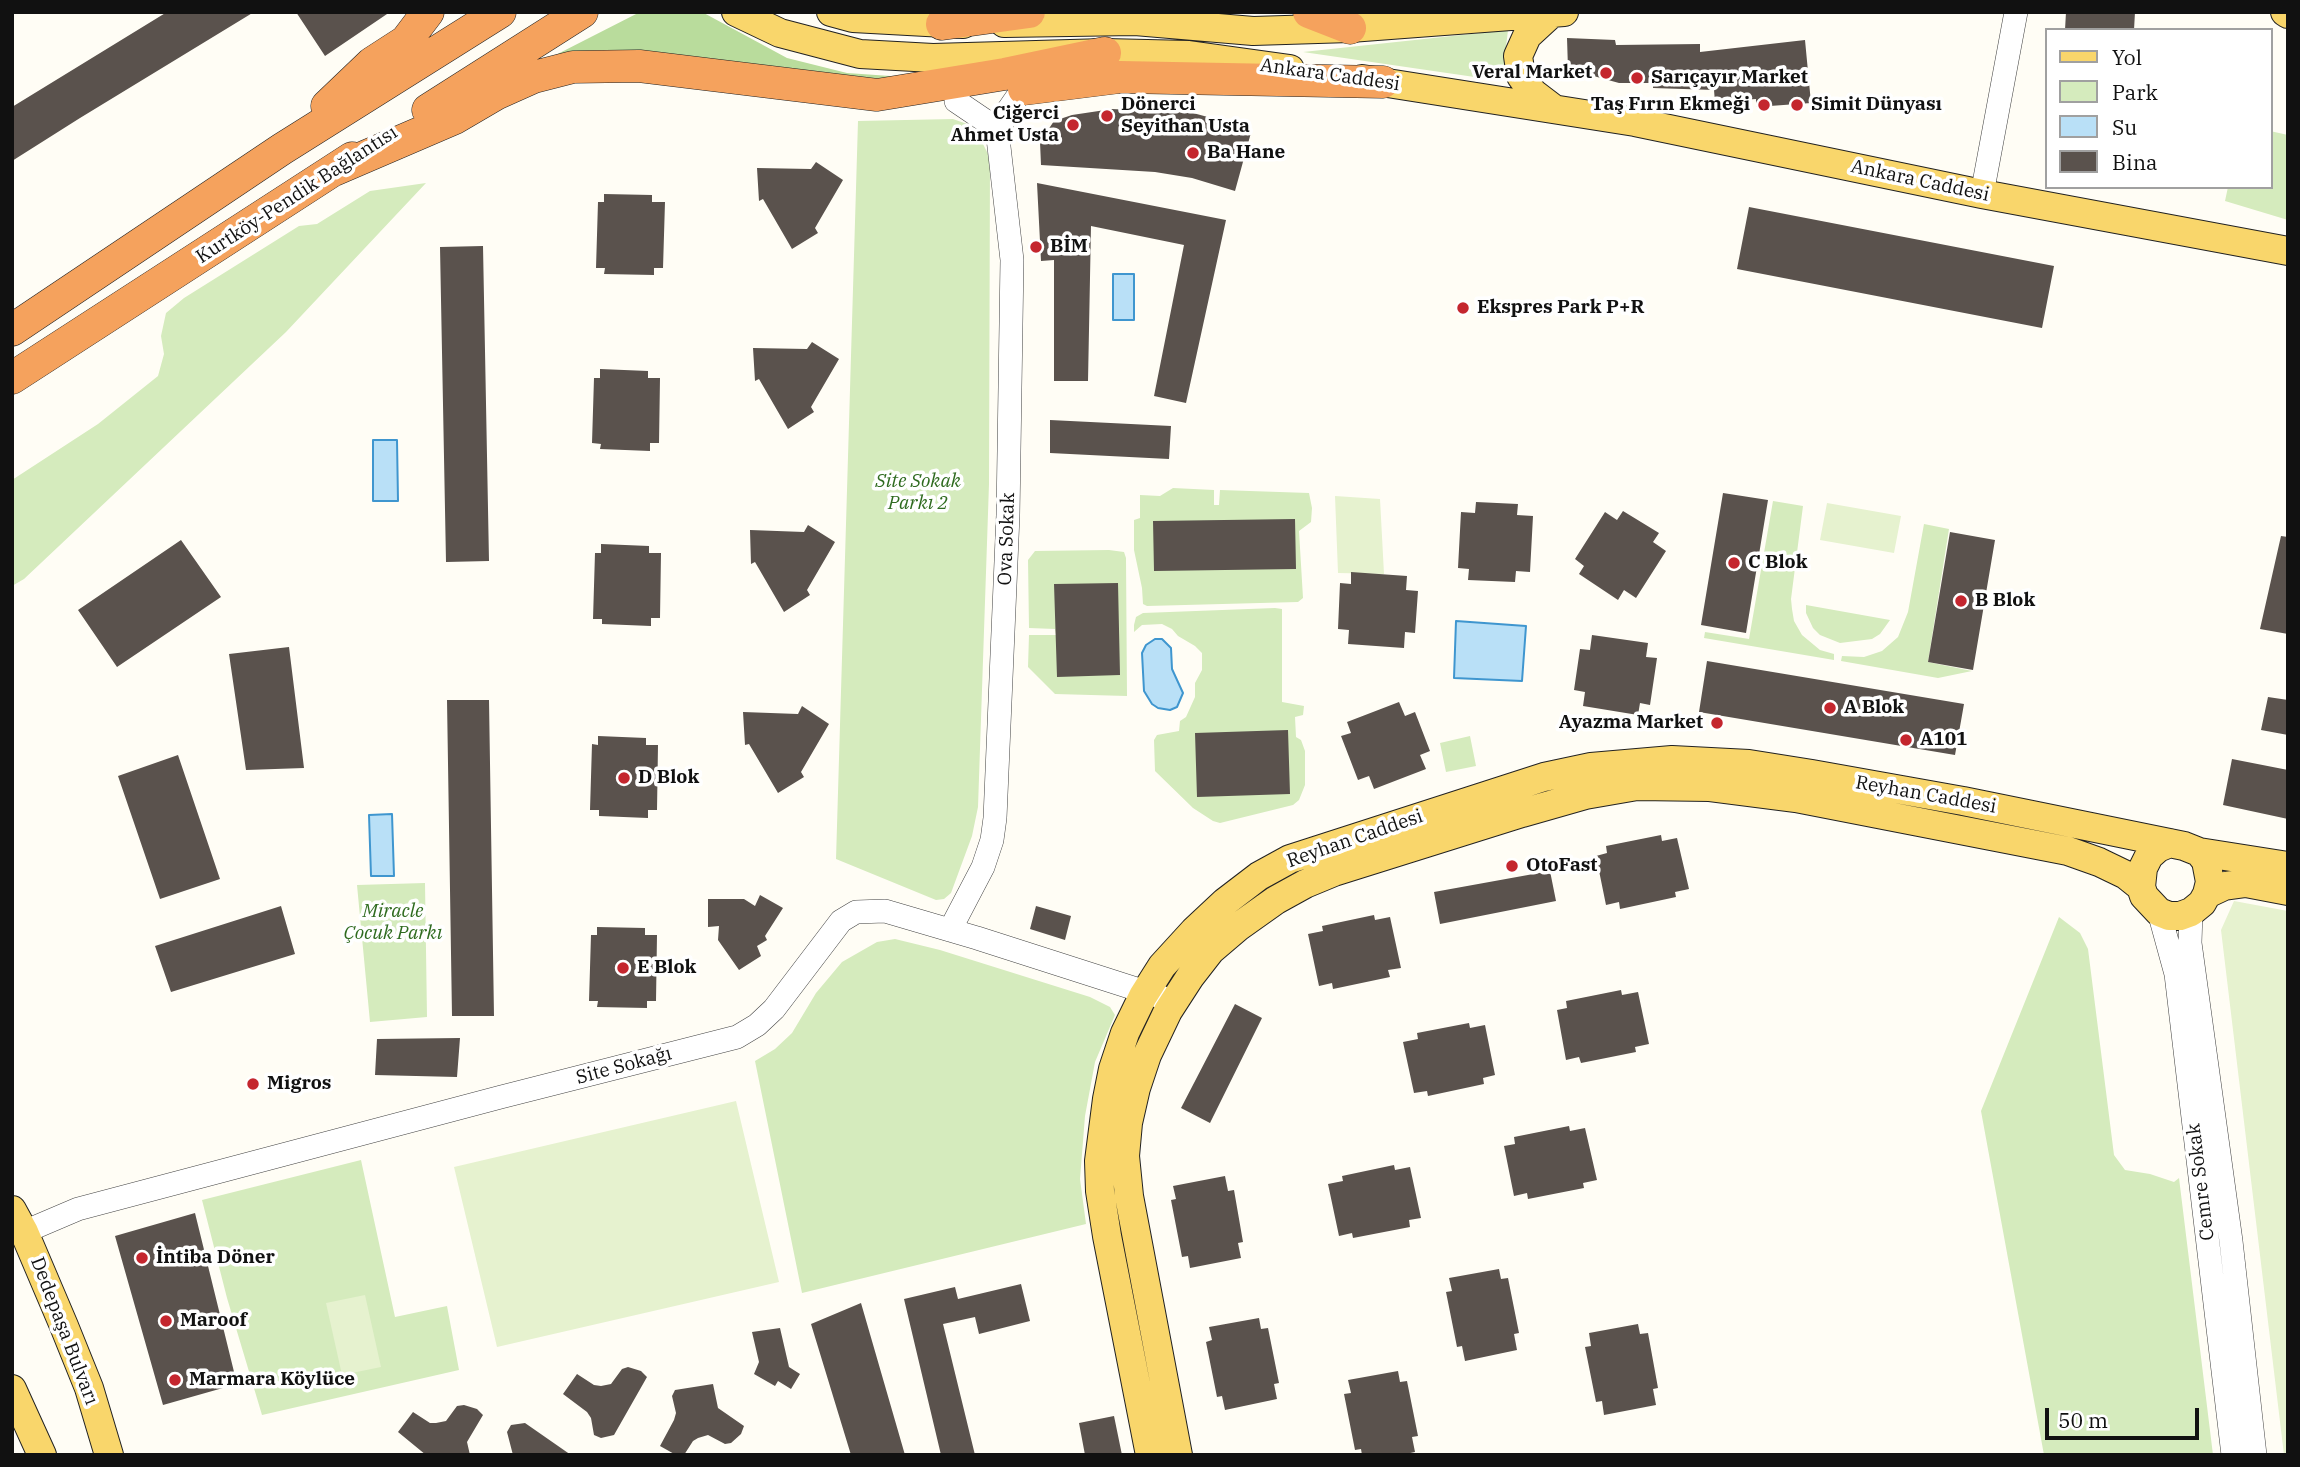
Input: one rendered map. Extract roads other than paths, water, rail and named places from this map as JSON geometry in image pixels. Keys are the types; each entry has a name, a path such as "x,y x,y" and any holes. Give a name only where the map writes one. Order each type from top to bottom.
{"highway":[{"path":"282,149 372,63 406,41 428,12"},
{"path":"388,84 440,30 464,12"},
{"path":"12,331 282,149 500,12"},
{"name":"Kurtköy-Pendik Bağlantısı","path":"12,378 582,12"},
{"path":"942,24 1029,12"},
{"path":"1309,12 1350,29"},
{"path":"334,170 455,118 496,94 534,77 573,67 639,66 877,95 1005,74 1105,53"},
{"path":"716,75 860,105 956,101 1120,77 1383,82"}],"main road":[{"name":"Ankara Caddesi","path":"736,12 780,33 860,54 933,58 1105,53 1189,55 1554,108 1982,194 2288,251"},
{"path":"831,12 853,18 942,24 1135,21 1253,31 1350,29 1564,12"},
{"path":"1552,13 1527,36 1518,56 1521,76 1534,93 1554,108"},
{"name":"Reyhan Caddesi","path":"1178,1455 1129,1196 1125,1156 1128,1123 1147,1055 1174,1002 1211,950 1276,900 1305,884 1518,800 1591,767 1630,762 1672,760 1749,764 1962,801 2170,843"},
{"name":"Reyhan Caddesi","path":"1150,1455 1107,1237 1099,1161 1113,1069 1125,1033 1162,966 1225,902 1259,876 1290,859 1518,800 1585,795 1637,786 1710,787 1796,798 2068,851 2126,875 2141,887"},
{"path":"2288,866 2199,852 2170,843 2149,856 2143,868 2141,887 2144,896 2159,912 2169,916 2180,916 2224,886 2246,883 2288,891"},
{"path":"2199,852 2209,870 2199,903"},
{"name":"Dedepaşa Bulvarı","path":"18,1221 89,1388 109,1455"},
{"path":"1120,1304 1149,1299"},
{"path":"12,1389 42,1455"},
{"path":"86,1455 92,1449 98,1422"}],"street":[{"path":"1982,194 2016,12"},
{"name":"Ova Sokak","path":"950,930 983,867 992,840 995,818 1008,515 1012,260 998,138 1004,116 1022,90"},
{"path":"956,101 987,122 998,138"},
{"name":"Cemre Sokak","path":"2199,903 2190,943 2231,1241 2255,1455"},
{"name":"Site Sokağı","path":"18,1221 78,1209 737,1037 757,1026 774,1009 842,921 856,912 885,911 1174,1002"},
{"name":"Cemre Sokak","path":"2159,912 2176,974 2233,1455"}],"water":[{"path":"1113,274 1134,274 1134,320 1113,320"},
{"path":"373,440 397,440 398,501 373,501"},
{"path":"1456,621 1526,626 1522,681 1454,678"},
{"path":"1155,639 1162,639 1171,648 1172,669 1183,693 1177,707 1170,710 1152,704 1144,691 1142,653 1146,645"},
{"path":"392,814 394,876 371,876 369,815"}],"place":[{"name":"Veral Market","path":"1606,73"},
{"name":"Sarıçayır Market","path":"1637,78"},
{"name":"Taş Fırın Ekmeği","path":"1764,105"},
{"name":"Simit Dünyası","path":"1797,105"},
{"name":"Dönerci Seyithan Usta","path":"1107,116"},
{"name":"Ciğerci Ahmet Usta","path":"1073,125"},
{"name":"Ba Hane","path":"1193,153"},
{"name":"BİM","path":"1036,247"},
{"name":"Ekspres Park P+R","path":"1463,308"},
{"name":"C Blok","path":"1734,563"},
{"name":"B Blok","path":"1961,601"},
{"name":"A Blok","path":"1830,708"},
{"name":"Ayazma Market","path":"1717,723"},
{"name":"A101","path":"1906,740"},
{"name":"D Blok","path":"624,778"},
{"name":"OtoFast","path":"1512,866"},
{"name":"E Blok","path":"623,968"},
{"name":"Migros","path":"253,1084"},
{"name":"İntiba Döner","path":"142,1258"},
{"name":"Maroof","path":"166,1321"},
{"name":"Marmara Köylüce","path":"175,1380"}],"park label":[{"name":"Site Sokak Parkı 2","path":"918,493"},
{"name":"Miracle Çocuk Parkı","path":"393,923"}]}
